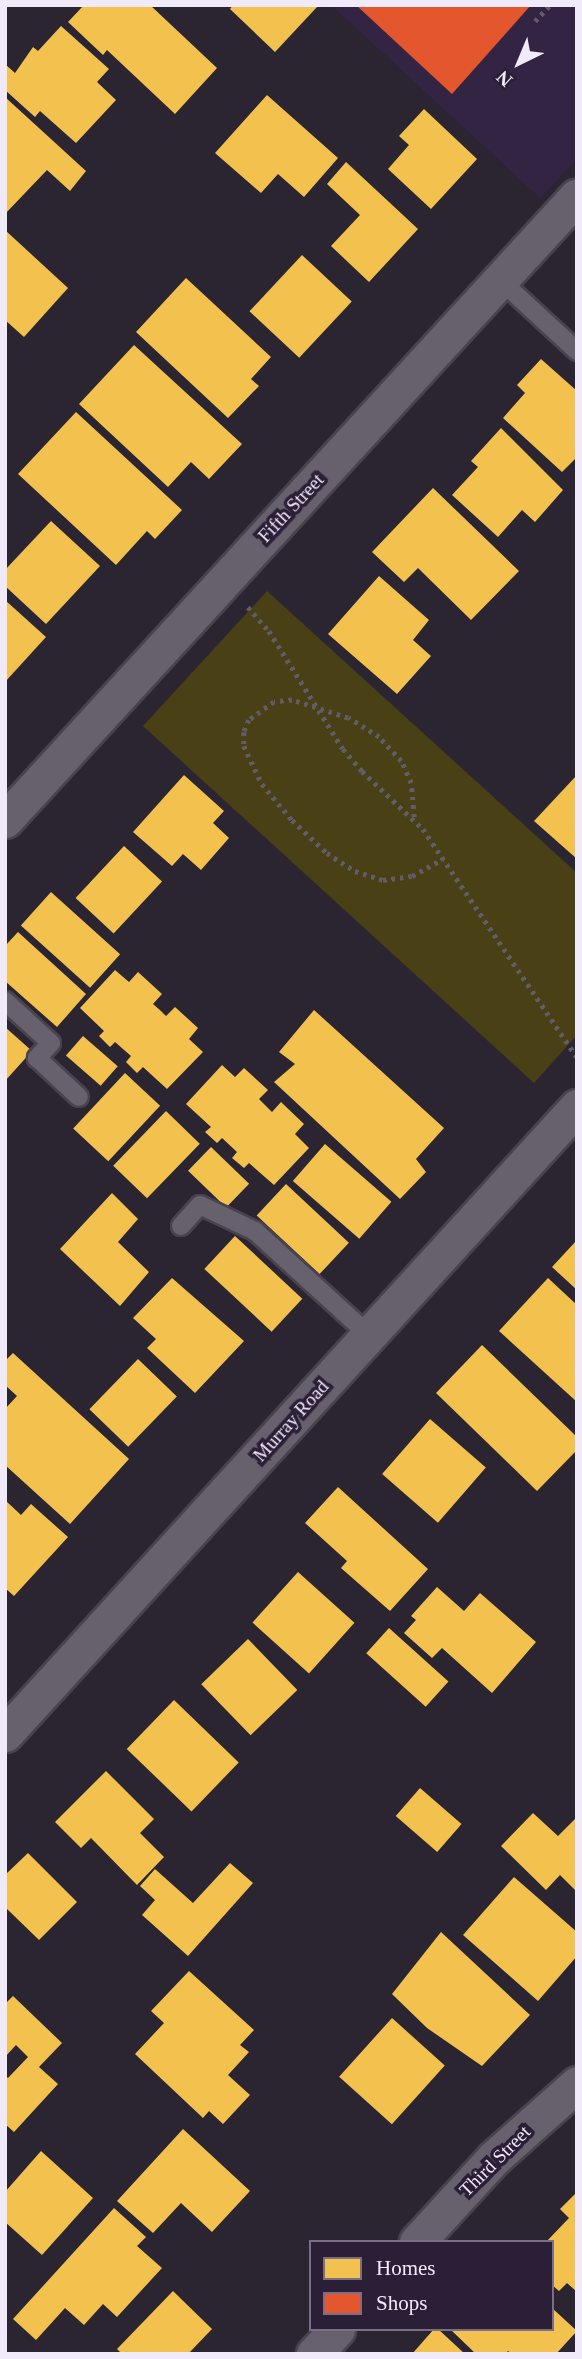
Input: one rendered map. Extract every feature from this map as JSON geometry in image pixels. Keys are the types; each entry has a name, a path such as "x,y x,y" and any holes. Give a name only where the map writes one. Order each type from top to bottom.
{"street":[{"name":"Fifth Street","path":"5,820 577,196"},
{"name":"Murray Road","path":"8,1724 577,1107"},
{"name":"Third Street","path":"419,2240 494,2158 577,2084"},
{"path":"314,2354 335,2331"}],"lane":[{"path":"500,280 577,351"},
{"path":"5,1001 51,1044 37,1058 79,1097"},
{"path":"181,1226 200,1205 255,1230 369,1335"}],"path":[{"path":"535,21 550,5"},
{"path":"225,580 270,631 343,749 362,771 414,818 577,1057"},
{"path":"414,818 411,782 401,761 379,737 348,718 292,700 274,702 249,720 244,732 244,746 262,783 292,820 327,853 355,871 383,880 412,876 443,859"}],"shaded area":[{"path":"331,5 577,5 577,159 540,198"},
{"path":"267,591 577,873 577,1035 534,1083 143,726"}],"building: Homes":[{"path":"84,5 150,5 217,68 175,114 107,50 103,55 68,22"},
{"path":"233,5 317,7 275,52 230,9"},
{"path":"61,26 109,69 97,82 116,100 76,143 40,111 35,117 5,90 5,64 15,73 33,47 38,51"},
{"path":"267,95 338,158 304,197 278,174 261,193 215,153"},
{"path":"5,97 86,171 70,191 47,170 5,214"},
{"path":"424,109 477,159 431,209 388,169 409,145 399,136"},
{"path":"346,162 418,229 369,282 331,246 360,215 327,184"},
{"path":"5,230 68,288 24,337 5,320"},
{"path":"302,255 352,301 299,358 249,311"},
{"path":"186,278 271,357 251,379 259,386 228,418 136,332"},
{"path":"134,345 242,444 209,479 191,462 168,487 79,404"},
{"path":"541,359 577,391 577,457 562,472 503,418 525,393 517,385"},
{"path":"76,412 182,510 155,539 147,531 116,565 18,474"},
{"path":"501,428 563,490 535,522 522,510 498,537 452,495 478,467 471,461"},
{"path":"433,488 519,571 471,620 418,568 404,582 372,552"},
{"path":"51,521 100,566 46,624 5,586 5,570"},
{"path":"379,576 429,620 413,640 431,656 397,694 328,634"},
{"path":"5,600 46,637 5,682"},
{"path":"184,775 224,811 213,823 229,838 201,870 183,854 172,866 133,832"},
{"path":"577,775 577,859 534,821"},
{"path":"124,846 162,881 114,933 76,898"},
{"path":"51,892 120,954 90,988 21,925"},
{"path":"18,932 86,994 57,1027 5,981 5,946"},
{"path":"115,970 129,982 138,972 162,994 153,1004 166,1016 175,1007 198,1028 189,1039 203,1052 167,1089 143,1067 137,1073 126,1062 131,1056 115,1042 110,1047 99,1036 104,1031 80,1008"},
{"path":"314,1010 444,1128 416,1159 426,1172 400,1199 274,1082 295,1064 279,1052"},
{"path":"5,1027 32,1051 5,1081"},
{"path":"83,1036 118,1066 101,1086 66,1056"},
{"path":"222,1065 235,1077 244,1068 268,1090 259,1099 272,1112 281,1102 304,1124 295,1134 309,1148 274,1185 249,1163 244,1168 232,1158 237,1152 222,1138 217,1143 205,1132 211,1127 186,1104"},
{"path":"125,1073 160,1106 108,1161 73,1129"},
{"path":"166,1111 200,1144 147,1198 113,1166"},
{"path":"325,1144 391,1202 359,1239 293,1181"},
{"path":"211,1147 249,1184 226,1208 188,1171"},
{"path":"286,1184 349,1243 320,1274 257,1215"},
{"path":"112,1193 138,1219 118,1242 149,1272 120,1306 60,1249"},
{"path":"235,1236 302,1299 272,1332 204,1269"},
{"path":"577,1240 577,1290 552,1267"},
{"path":"172,1278 244,1341 195,1393 147,1348 156,1339 133,1318"},
{"path":"548,1278 577,1305 577,1402 499,1331"},
{"path":"482,1345 577,1437 577,1450 537,1491 436,1393"},
{"path":"13,1353 129,1459 70,1524 5,1465 5,1409 17,1396 5,1385 5,1361"},
{"path":"138,1359 177,1397 128,1447 89,1409"},
{"path":"430,1419 486,1468 438,1523 382,1474"},
{"path":"338,1487 428,1569 390,1611 341,1568 347,1561 305,1523"},
{"path":"5,1500 21,1515 31,1504 68,1537 14,1596 5,1588"},
{"path":"298,1572 354,1623 309,1673 252,1623"},
{"path":"437,1587 464,1611 480,1593 536,1642 492,1693 442,1648 432,1658 404,1633 416,1620 411,1616"},
{"path":"389,1628 448,1682 426,1707 366,1653"},
{"path":"248,1639 297,1690 251,1735 201,1684"},
{"path":"174,1700 239,1763 192,1811 127,1749"},
{"path":"106,1771 154,1819 140,1833 164,1857 137,1885 91,1838 81,1848 55,1822"},
{"path":"420,1788 462,1824 437,1852 396,1816"},
{"path":"533,1813 558,1836 577,1817 577,1892 560,1875 546,1890 501,1846"},
{"path":"28,1853 77,1902 39,1940 5,1907 5,1875"},
{"path":"230,1863 253,1883 188,1956 142,1915 155,1900 140,1886 155,1869 193,1903"},
{"path":"514,1877 577,1932 577,1956 538,2001 463,1935"},
{"path":"441,1932 530,2015 482,2066 427,2028 392,1994"},
{"path":"189,1971 254,2030 240,2045 249,2052 228,2075 250,2095 223,2124 209,2111 203,2118 135,2054 164,2023 151,2011"},
{"path":"13,1996 62,2043 39,2067 58,2084 14,2132 5,2124 5,2076 8,2078 28,2057 16,2045 5,2057 5,2004"},
{"path":"392,2018 445,2066 392,2124 339,2077"},
{"path":"183,2129 250,2191 212,2232 181,2203 153,2233 117,2201"},
{"path":"41,2151 93,2198 42,2255 5,2222 5,2192"},
{"path":"577,2192 577,2292 567,2283 559,2291 554,2287 554,2240 548,2240 569,2218 560,2209"},
{"path":"114,2208 146,2237 137,2246 162,2268 117,2317 103,2304 84,2325 65,2308 36,2340 13,2319"},
{"path":"173,2291 212,2329 188,2354 122,2354 117,2349"},
{"path":"554,2310 577,2331 556,2354 512,2354 508,2351 505,2354 476,2354 452,2331 554,2331"},
{"path":"432,2331 440,2331 465,2354 412,2354"}],"building: Shops":[{"path":"356,5 531,5 452,94"}]}
